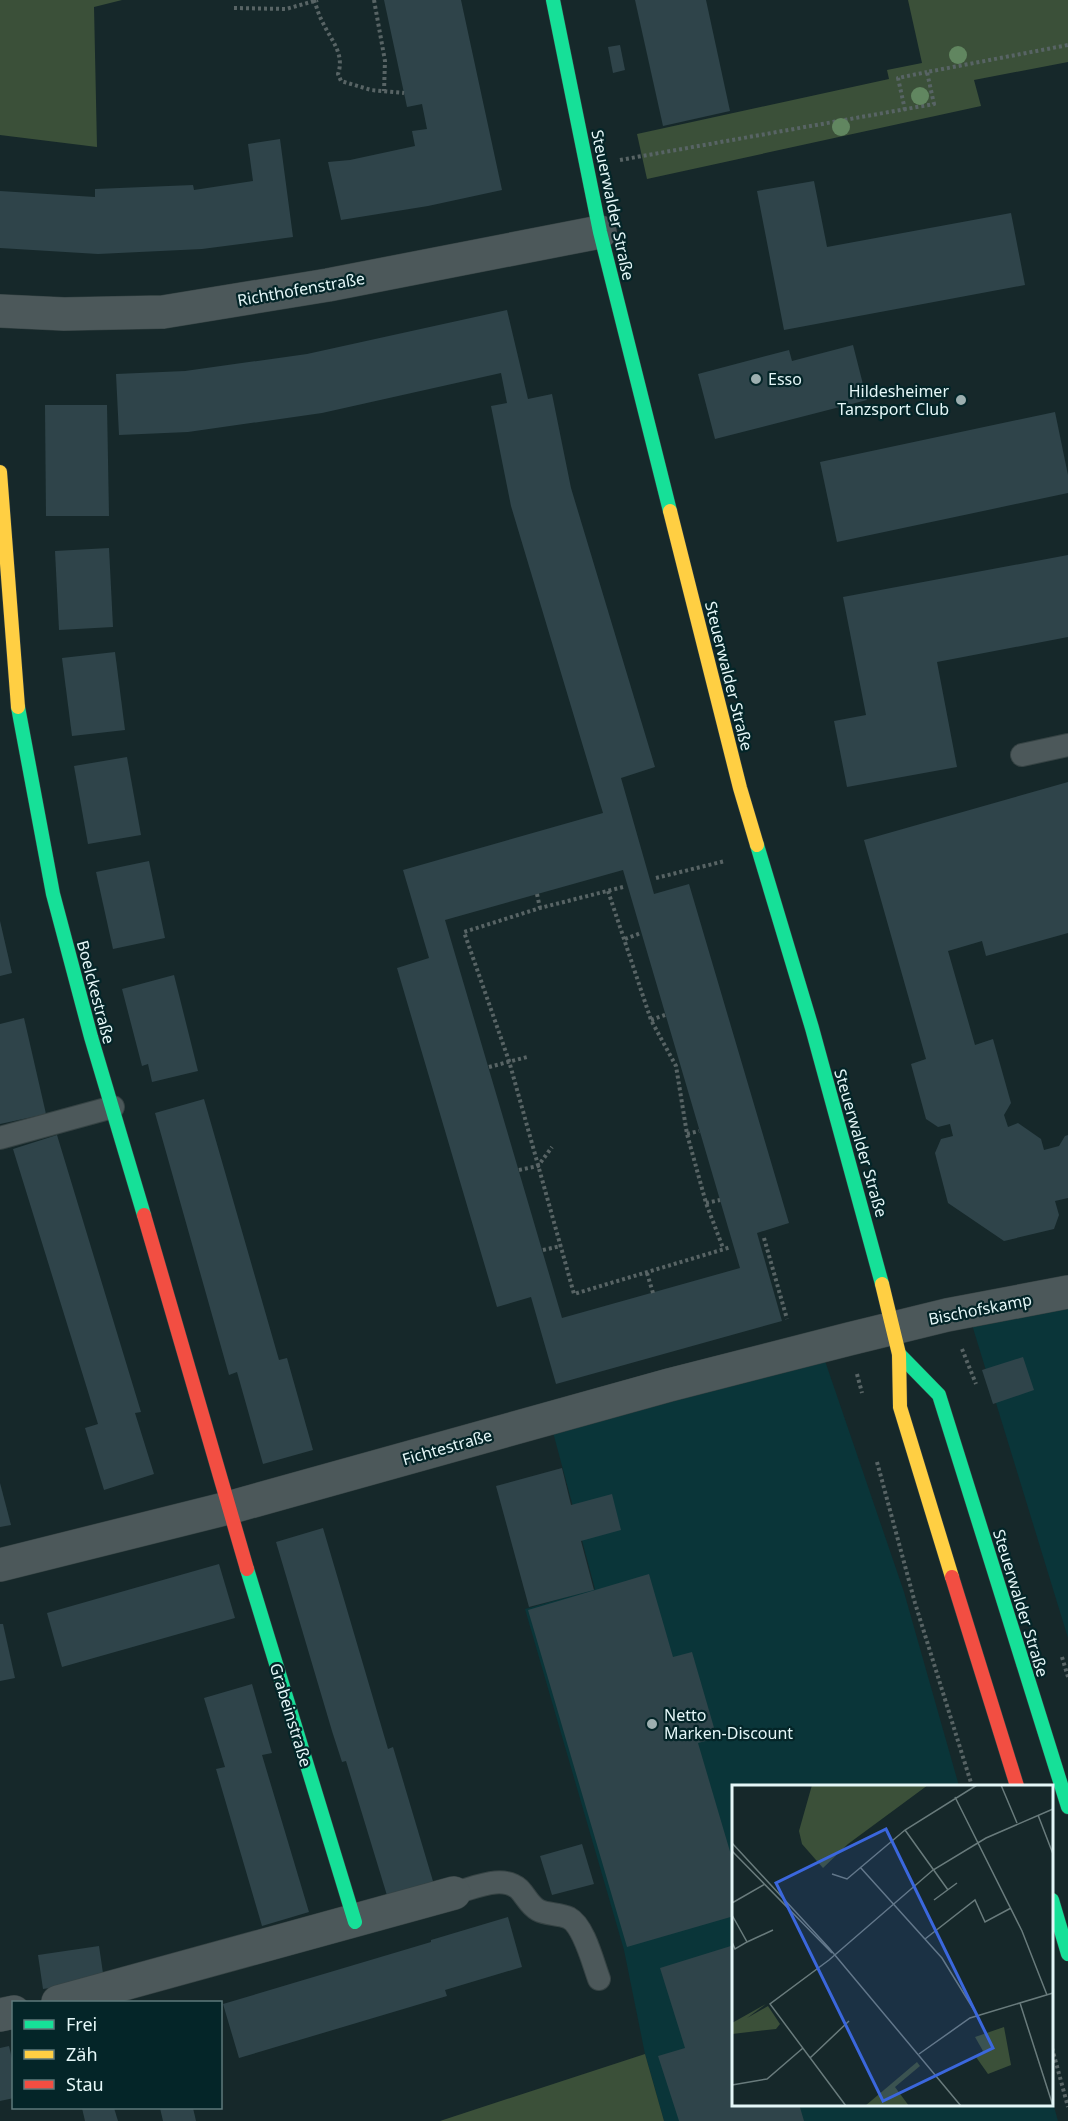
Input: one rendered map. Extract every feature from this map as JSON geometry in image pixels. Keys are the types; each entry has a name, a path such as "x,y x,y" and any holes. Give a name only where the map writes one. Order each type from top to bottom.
{"street":[{"name":"Steuerwalder Straße","path":"553,0 600,232 740,788 815,1039 874,1251 896,1341 900,1407 1017,1785"},
{"name":"Richthofenstraße","path":"0,311 86,314 163,312 338,283 600,232"},
{"name":"Boelckestraße","path":"0,472 19,719 52,894 91,1038 113,1107 228,1509"},
{"name":"Bischofskamp","path":"896,1341 947,1315 1068,1292"},
{"name":"Fichtestraße","path":"0,1565 228,1509 669,1385 796,1352 849,1339 896,1341"},
{"name":"Steuerwalder Straße","path":"896,1341 939,1395 1068,1806"},
{"name":"Grabeinstraße","path":"228,1509 355,1922"},
{"path":"62,2001 454,1893"},
{"path":"1053,1903 1068,1954"}],"lane":[{"path":"1022,755 1068,745"},
{"path":"0,1138 113,1107"},
{"path":"454,1893 502,1881 513,1884 531,1905 539,1910 569,1918 580,1928 599,1979"}],"path":[{"path":"234,8 286,9 316,0 322,23 339,55 341,67 338,74 341,81 371,90 404,93"},
{"path":"374,0 385,61 384,91"},
{"path":"905,110 898,78 1068,45"},
{"path":"586,166 934,104 927,72"},
{"path":"656,878 760,852"},
{"path":"623,887 540,908 464,932 509,1061 574,1293 731,1247"},
{"path":"608,891 651,1020 676,1066 687,1134 706,1203 723,1248"},
{"path":"537,894 540,908"},
{"path":"625,939 641,933"},
{"path":"651,1020 665,1015"},
{"path":"489,1067 527,1057"},
{"path":"687,1134 699,1131"},
{"path":"519,1170 538,1166 552,1147"},
{"path":"706,1203 720,1200"},
{"path":"764,1238 796,1352"},
{"path":"543,1250 561,1246"},
{"path":"647,1273 653,1293"},
{"path":"849,1339 862,1396"},
{"path":"875,1452 915,1603 972,1785"},
{"path":"1053,2052 1068,2107"}],"shaded area":[{"path":"1068,1294 1068,1638 969,1315"},
{"path":"823,1355 904,1592 959,1785 732,1785 732,2106 1053,2106 1053,2103 1058,2121 664,2121 645,2054 624,1950 525,1609 595,1589 550,1421"}],"green space":[{"path":"0,0 122,0 94,7 97,147 0,135"},
{"path":"908,0 1068,0 1068,62 974,80 981,106 647,179 637,134 889,79 887,70 922,63"},
{"path":"645,2054 664,2121 440,2121"}],"building":[{"path":"384,0 461,0 502,190 428,206 341,220 328,162 350,160 415,146 412,131 427,129 422,104 407,107"},
{"path":"635,0 706,0 730,111 663,126"},
{"path":"620,45 625,70 613,73 608,47"},
{"path":"280,139 293,237 202,249 98,254 0,248 0,191 95,197 95,189 193,185 194,190 253,181 248,144"},
{"path":"814,181 827,247 1011,213 1025,285 784,330 757,191"},
{"path":"507,310 528,399 552,394 571,488 655,767 621,778 654,894 689,884 789,1223 757,1233 782,1321 556,1384 531,1297 497,1307 397,968 429,958 403,870 603,813 511,506 491,406 507,403 501,373 322,413 188,432 119,435 116,374 185,371 307,354","holes":["623,870 740,1268 562,1318 445,920"]},
{"path":"853,345 867,400 715,439 698,374 789,350 792,361"},
{"path":"45,405 107,405 109,516 46,516"},
{"path":"1055,412 1068,475 1068,493 837,542 820,462"},
{"path":"109,548 113,627 59,630 55,551"},
{"path":"1068,555 1068,637 937,662 957,767 847,787 834,721 866,715 843,597"},
{"path":"115,652 125,730 72,736 62,658"},
{"path":"127,757 141,835 88,844 74,766"},
{"path":"1068,782 1068,933 986,956 982,941 948,951 975,1045 993,1039 1011,1103 1004,1115 1008,1127 1018,1123 1041,1139 1044,1150 1059,1146 1068,1135 1068,1198 1055,1201 1059,1215 1054,1229 1004,1241 948,1203 935,1153 941,1139 953,1136 950,1124 938,1127 926,1119 911,1064 926,1059 864,840"},
{"path":"149,861 165,938 113,949 96,872"},
{"path":"0,921 12,973 0,976"},
{"path":"174,975 198,1071 152,1082 148,1064 142,1066 122,989"},
{"path":"24,1018 46,1114 0,1124 0,1024"},
{"path":"204,1099 279,1360 287,1358 313,1450 263,1464 237,1372 229,1375 155,1113"},
{"path":"57,1135 141,1412 135,1413 154,1474 104,1490 85,1428 98,1424 13,1149"},
{"path":"1023,1357 1034,1390 993,1404 982,1370"},
{"path":"562,1468 571,1505 612,1494 621,1530 581,1541 594,1590 529,1607 496,1486"},
{"path":"0,1483 11,1525 0,1527"},
{"path":"323,1528 388,1749 393,1747 435,1888 389,1902 346,1761 342,1762 332,1731 276,1542"},
{"path":"219,1564 235,1618 62,1667 47,1613"},
{"path":"649,1574 673,1657 692,1652 717,1738 698,1743 732,1858 732,1917 627,1947 528,1610"},
{"path":"0,1624 3,1624 15,1678 0,1681"},
{"path":"252,1684 272,1753 262,1755 309,1912 262,1926 216,1769 225,1767 204,1698"},
{"path":"582,1844 594,1884 552,1895 540,1856"},
{"path":"508,1917 522,1967 445,1990 447,1996 239,2058 223,2004"},
{"path":"99,1946 104,1980 43,1989 38,1955"},
{"path":"732,1946 732,2106 800,2106 804,2121 679,2121 658,2056 685,2048 660,1968"},
{"path":"9,2046 12,2059 12,2098 0,2101 0,2048"},
{"path":"82,2109 114,2109 118,2121 85,2121"},
{"path":"160,2109 193,2109 196,2121 163,2121"}],"traffic: fast":[{"path":"553,0 600,232 670,511"},
{"path":"18,707 53,894 91,1037 144,1215"},
{"path":"757,845 812,1028 882,1284"},
{"path":"899,1354 939,1395 1068,1807"},
{"path":"247,1569 355,1922"},
{"path":"1053,1903 1068,1954"}],"traffic: slow":[{"path":"0,472 18,707"},
{"path":"670,511 740,788 757,845"},
{"path":"882,1284 899,1354 900,1407 952,1577"}],"traffic: jam":[{"path":"144,1215 247,1569"},
{"path":"952,1577 1017,1785"}],"place":[{"name":"Esso","path":"756,379"},
{"name":"Hildesheimer Tanzsport Club","path":"961,400"},
{"name":"Netto Marken-Discount","path":"652,1724"}]}
